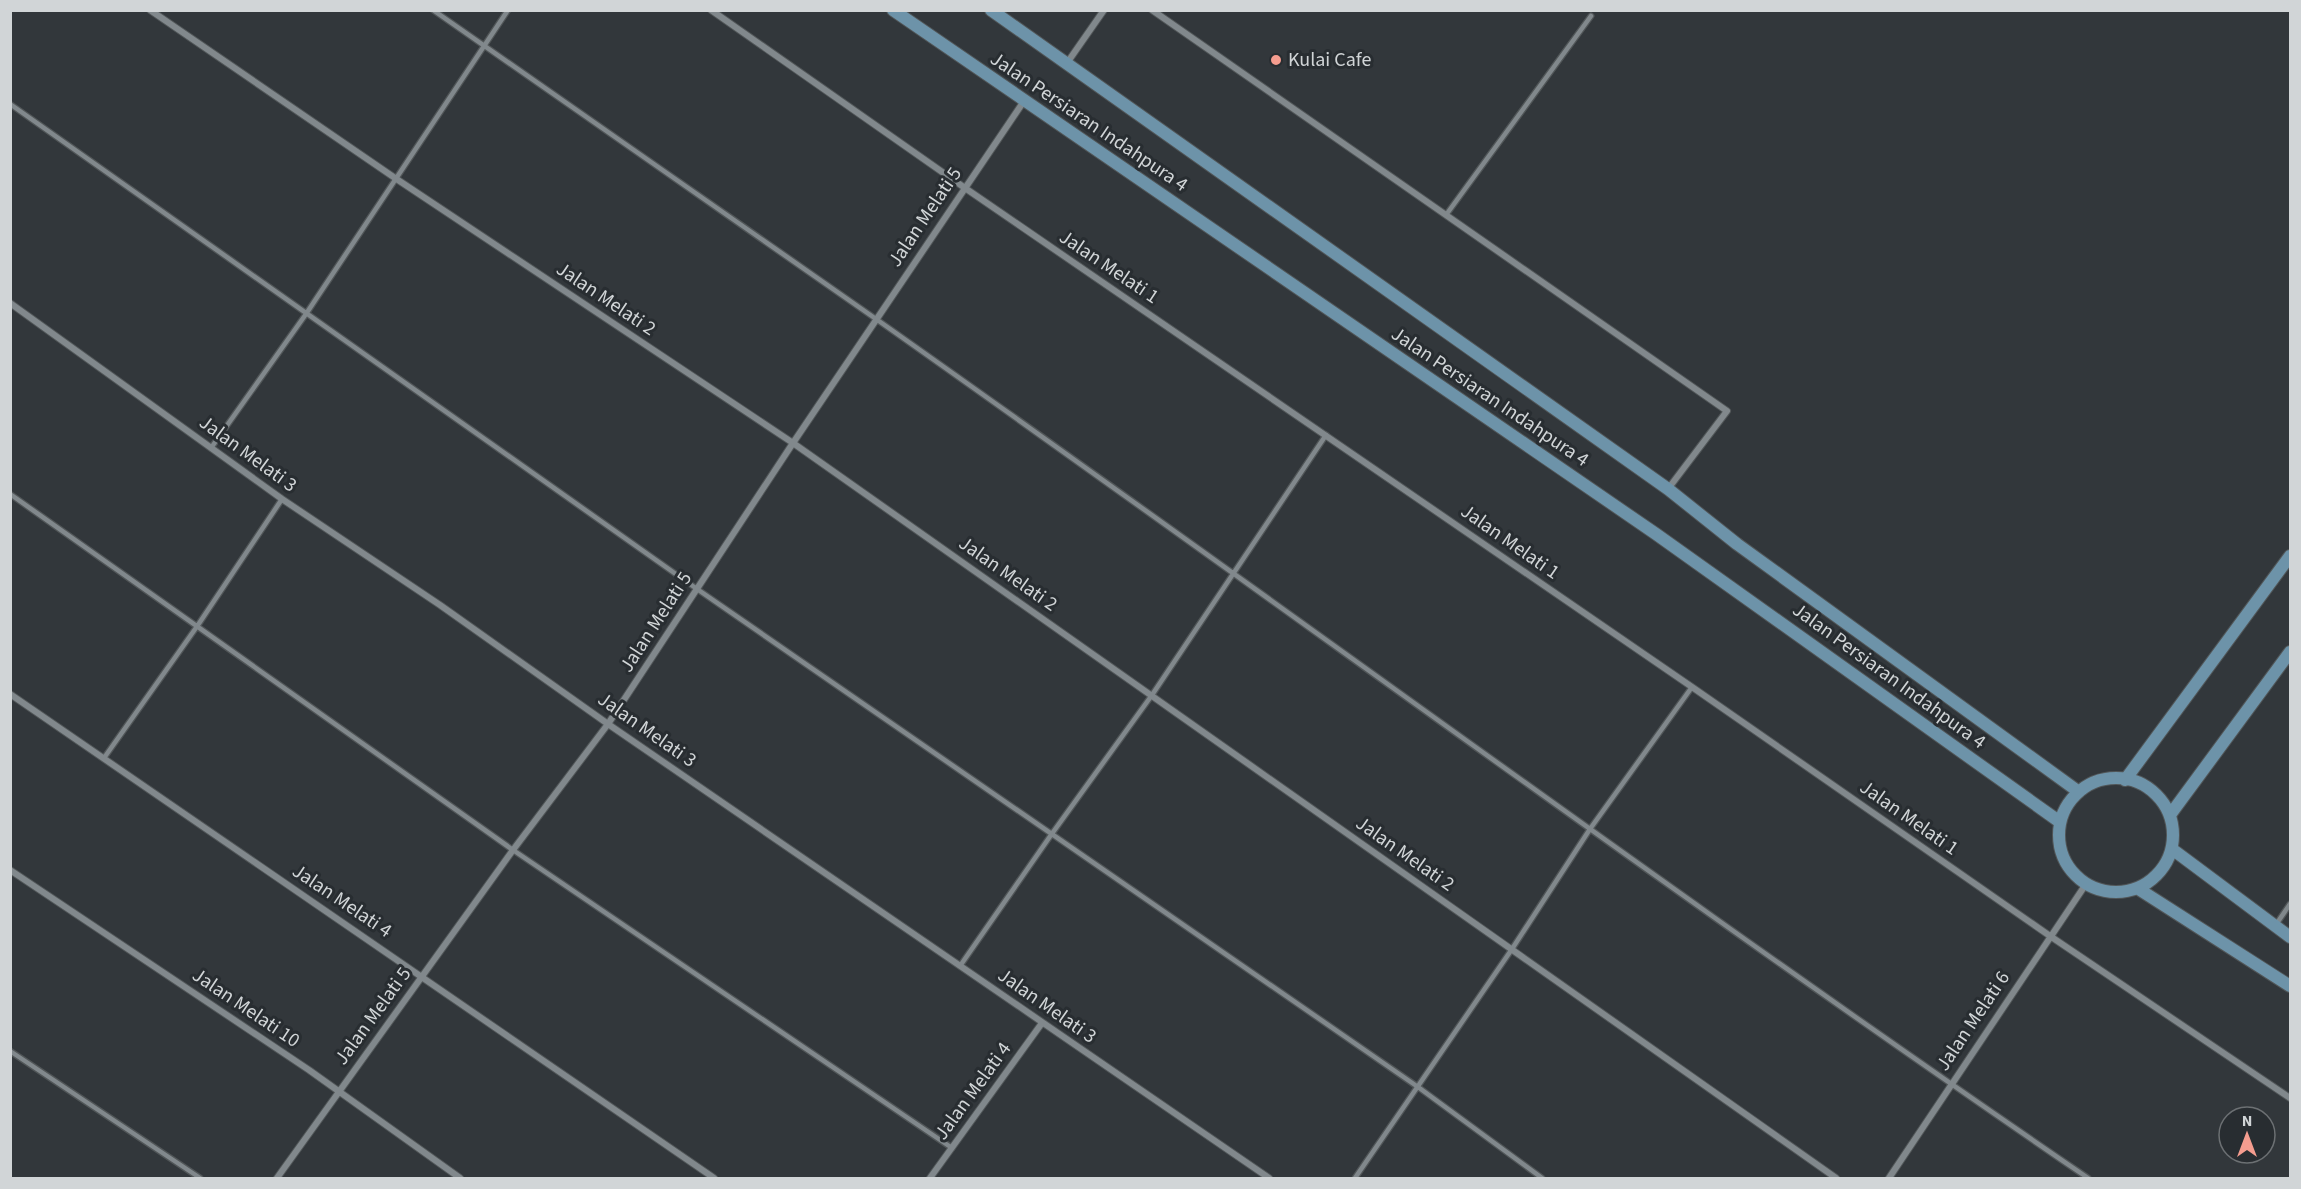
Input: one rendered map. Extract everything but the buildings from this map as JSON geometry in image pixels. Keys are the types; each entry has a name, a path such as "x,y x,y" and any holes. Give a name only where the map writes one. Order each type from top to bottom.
{"main road":[{"name":"Jalan Persiaran Indahpura 4","path":"893,10 1656,534 2060,822"},
{"name":"Jalan Persiaran Indahpura 4","path":"991,10 1668,489 1737,544 2079,792"},
{"path":"2125,780 2290,556"},
{"path":"2170,815 2290,652"},
{"path":"2113,779 2132,781 2149,789 2170,815 2173,832 2172,849 2165,865 2153,879 2138,888 2121,892 2102,891 2086,884 2072,872 2059,840 2060,822 2067,806 2079,792 2095,782 2113,779"},
{"path":"2172,849 2290,937"},
{"path":"2138,888 2290,986"}],"street":[{"name":"Jalan Melati 2","path":"150,10 395,178 793,443 1836,1179"},
{"name":"Jalan Melati 1","path":"711,10 965,188 1692,687 2050,936 2290,1098"},
{"path":"1067,63 1104,10"},
{"path":"1152,10 1727,411 1668,489"},
{"name":"Jalan Melati 5","path":"277,1179 513,850 608,724 793,443 1024,100"},
{"name":"Jalan Melati 3","path":"10,303 282,500 440,605 608,724 1269,1179"},
{"name":"Jalan Melati 4","path":"10,694 423,976 714,1179"},
{"name":"Jalan Melati 10","path":"10,870 339,1092 460,1179"},
{"name":"Jalan Melati 6","path":"1889,1179 2086,884"},
{"name":"Jalan Melati 4","path":"930,1179 1042,1023"}],"lane":[{"path":"433,10 877,319 1590,829 1951,1085 2088,1179"},
{"path":"211,448 306,314 508,10"},
{"path":"1446,215 1591,16"},
{"path":"10,104 697,589 1418,1087 1542,1179"},
{"path":"960,966 1152,695 1326,435"},
{"path":"10,494 513,850 952,1148"},
{"path":"104,758 198,625 282,500"},
{"path":"1354,1179 1512,950 1590,829 1692,687"},
{"path":"2276,926 2290,904"},
{"path":"10,1051 200,1179"}],"place":[{"name":"Kulai Cafe","path":"1276,60"}]}
